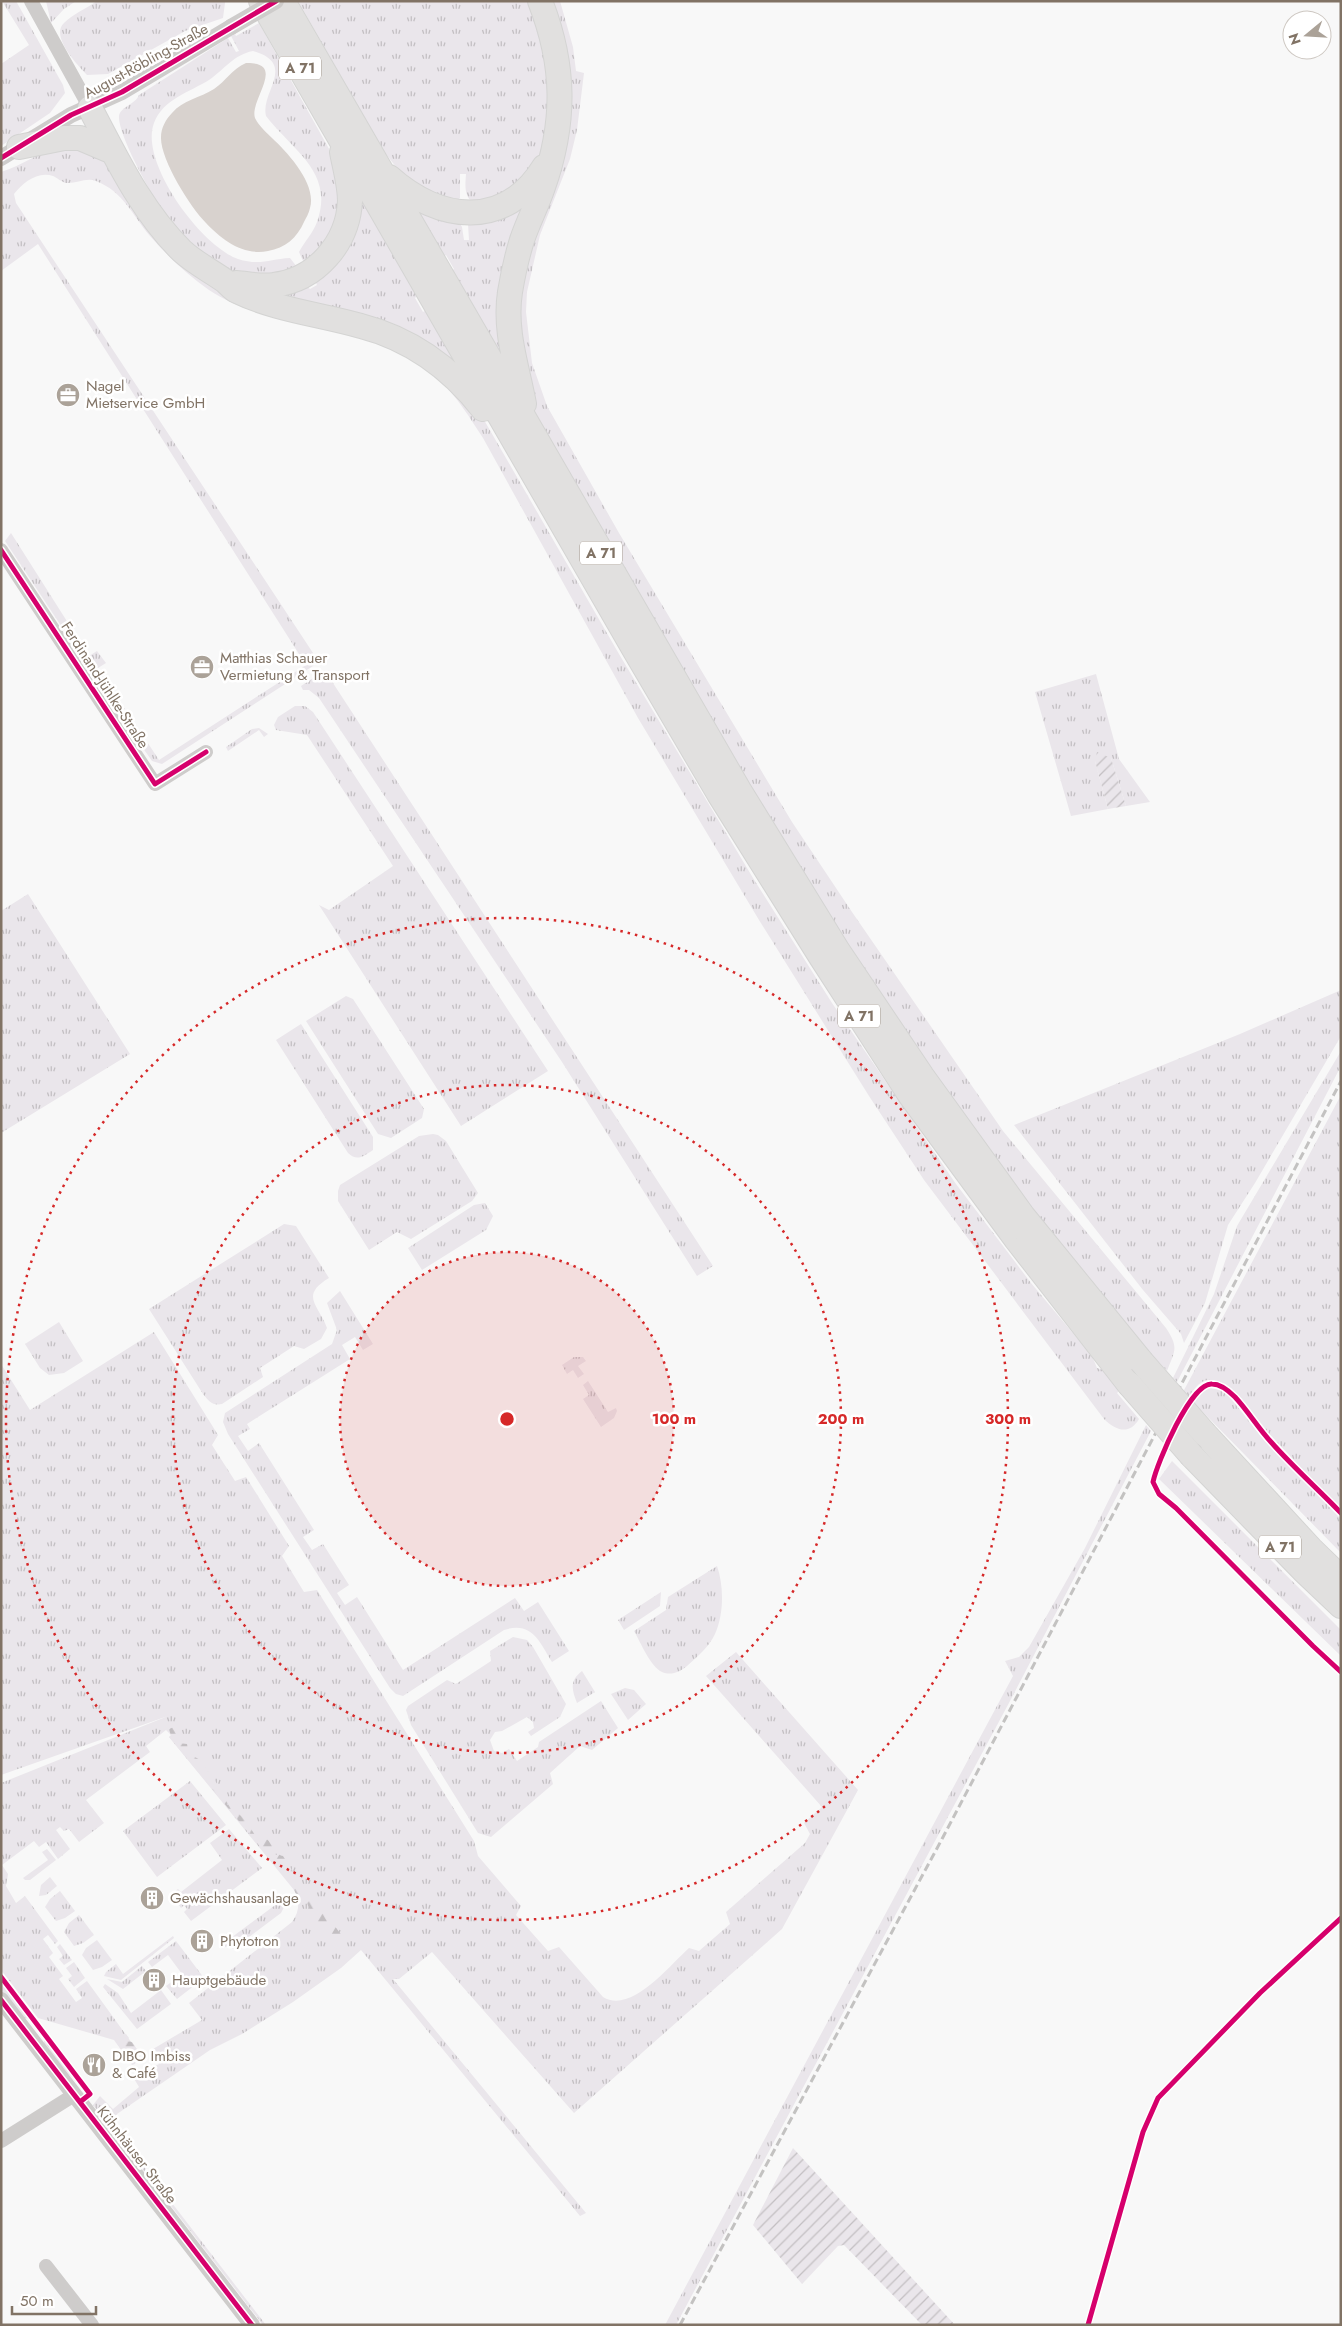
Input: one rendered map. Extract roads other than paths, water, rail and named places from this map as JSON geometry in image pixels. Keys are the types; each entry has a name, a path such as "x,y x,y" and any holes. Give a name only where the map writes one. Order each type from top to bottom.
{"highway":[{"name":"A 71","path":"262,1 339,135 734,782 838,951 922,1076 1023,1216 1141,1361 1205,1434 1311,1549 1341,1578"},
{"name":"A 71","path":"283,1 378,166 519,431 719,794 910,1094 1016,1239 1129,1384 1192,1456 1303,1570 1341,1606"},
{"path":"519,431 510,338 510,293 522,239 544,186 560,116 561,85 556,50 540,1"},
{"path":"90,108 113,152 163,229 182,251 202,267 234,290 267,303 360,325 406,343 449,371 470,391 487,413 519,431"},
{"path":"225,282 261,286 290,282 315,269 333,249 346,223 350,200 339,135"},
{"path":"10,153 64,138 80,138 113,152"},
{"path":"378,166 399,186 427,204 442,210 469,213 497,208 521,194 533,183 554,148"}],"street":[{"path":"31,1 90,108"},
{"name":"August-Röbling-Straße","path":"10,153 71,115 122,92 276,1"},
{"name":"Ferdinand-Jühlke-Straße","path":"1,550 156,784 206,752"},
{"name":"Kühnhäuser Straße","path":"1,2000 252,2325"},
{"path":"1,2141 74,2095"},
{"path":"46,2266 92,2325"}],"railway":[{"path":"680,2325 942,1839 1341,1081"}],"place":[{"name":"Nagel Mietservice GmbH","path":"68,395"},
{"name":"Matthias Schauer Vermietung & Transport","path":"202,667"},
{"name":"Gewächshausanlage","path":"152,1898"},
{"name":"Phytotron","path":"202,1941"},
{"name":"Hauptgebäude","path":"154,1980"},
{"name":"DIBO Imbiss & Café","path":"94,2065"}]}
